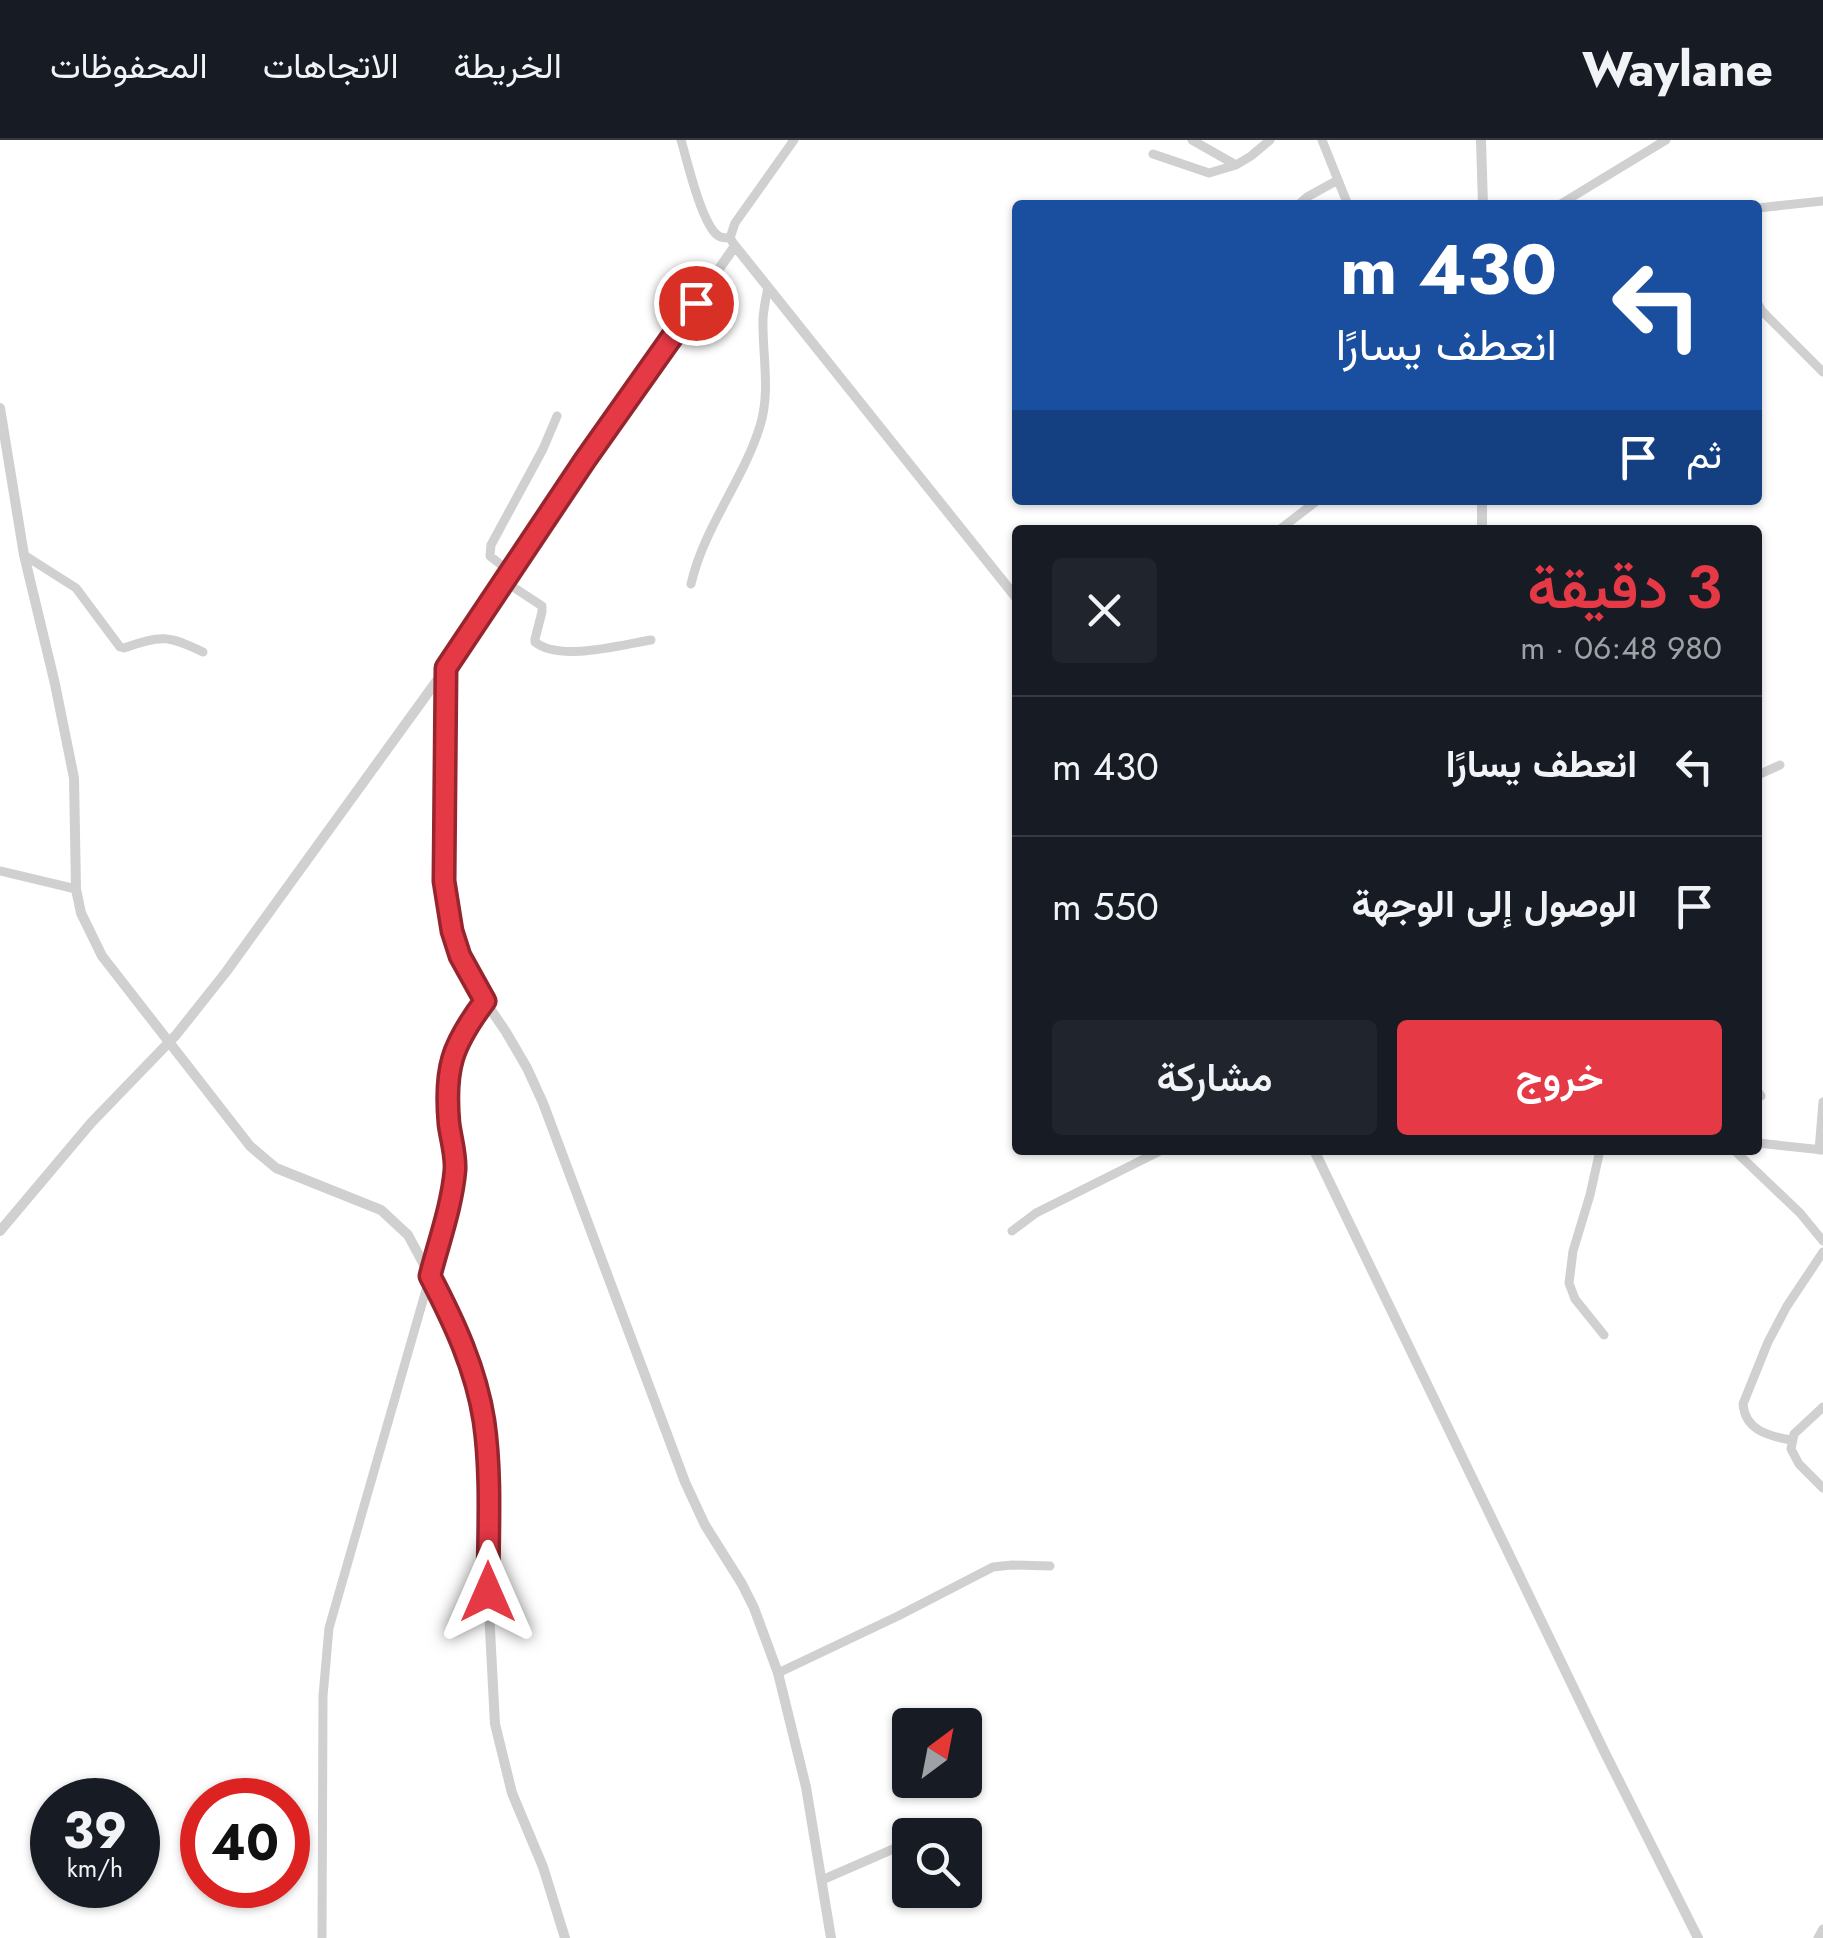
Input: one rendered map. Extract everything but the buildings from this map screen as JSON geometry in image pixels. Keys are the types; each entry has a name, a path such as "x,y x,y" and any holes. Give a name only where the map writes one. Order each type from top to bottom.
{"street":[{"path":"681,140 706,218 716,234 732,242 1012,592"},
{"path":"0,1231 170,1041 226,972 446,668 732,242 735,223 794,140"},
{"path":"1192,140 1236,166"},
{"path":"1153,154 1209,173 1236,166 1270,140"},
{"path":"1322,140 1346,200"},
{"path":"1481,140 1484,200"},
{"path":"1567,200 1653,144 1666,140"},
{"path":"1304,200 1338,180"},
{"path":"1762,208 1823,201"},
{"path":"691,584 706,541 759,430 764,410 763,316 768,287"},
{"path":"1762,311 1823,372"},
{"path":"0,408 24,555 56,684 74,778 80,914 102,956 250,1146 276,1168 380,1210 408,1235 470,1363 487,1448 488,1592 495,1724 512,1792 543,1867 565,1938"},
{"path":"556,416 543,449 491,545 490,556 542,606 534,639 541,648 560,652 650,640"},
{"path":"1285,525 1311,505"},
{"path":"24,555 76,588 120,647 166,637 203,652"},
{"path":"446,668 444,881 452,931 460,956 527,1068 543,1103 686,1482 766,1635 806,1786 831,1938"},
{"path":"1762,773 1780,765"},
{"path":"0,872 76,889"},
{"path":"322,1938 323,1696 329,1628 451,1193 455,1166 448,1078 453,1052 462,1032 485,1001"},
{"path":"1762,1143 1821,1150 1823,1102"},
{"path":"1012,1230 1036,1213 1152,1155"},
{"path":"1316,1155 1698,1938"},
{"path":"1599,1155 1573,1250 1569,1283 1576,1300 1604,1334"},
{"path":"1739,1155 1823,1241"},
{"path":"1791,1440 1772,1436 1750,1424 1743,1404 1768,1342 1823,1252"},
{"path":"1823,1407 1799,1428 1790,1449 1795,1460 1823,1488"},
{"path":"778,1673 993,1567 1050,1566"},
{"path":"822,1880 892,1850"},
{"path":"1818,1938 1823,1929"}],"route":[{"path":"488,1592 487,1448 483,1416 470,1363 430,1276 455,1166 448,1078 453,1052 462,1032 485,1001 460,956 444,881 446,668 696,303"}]}
